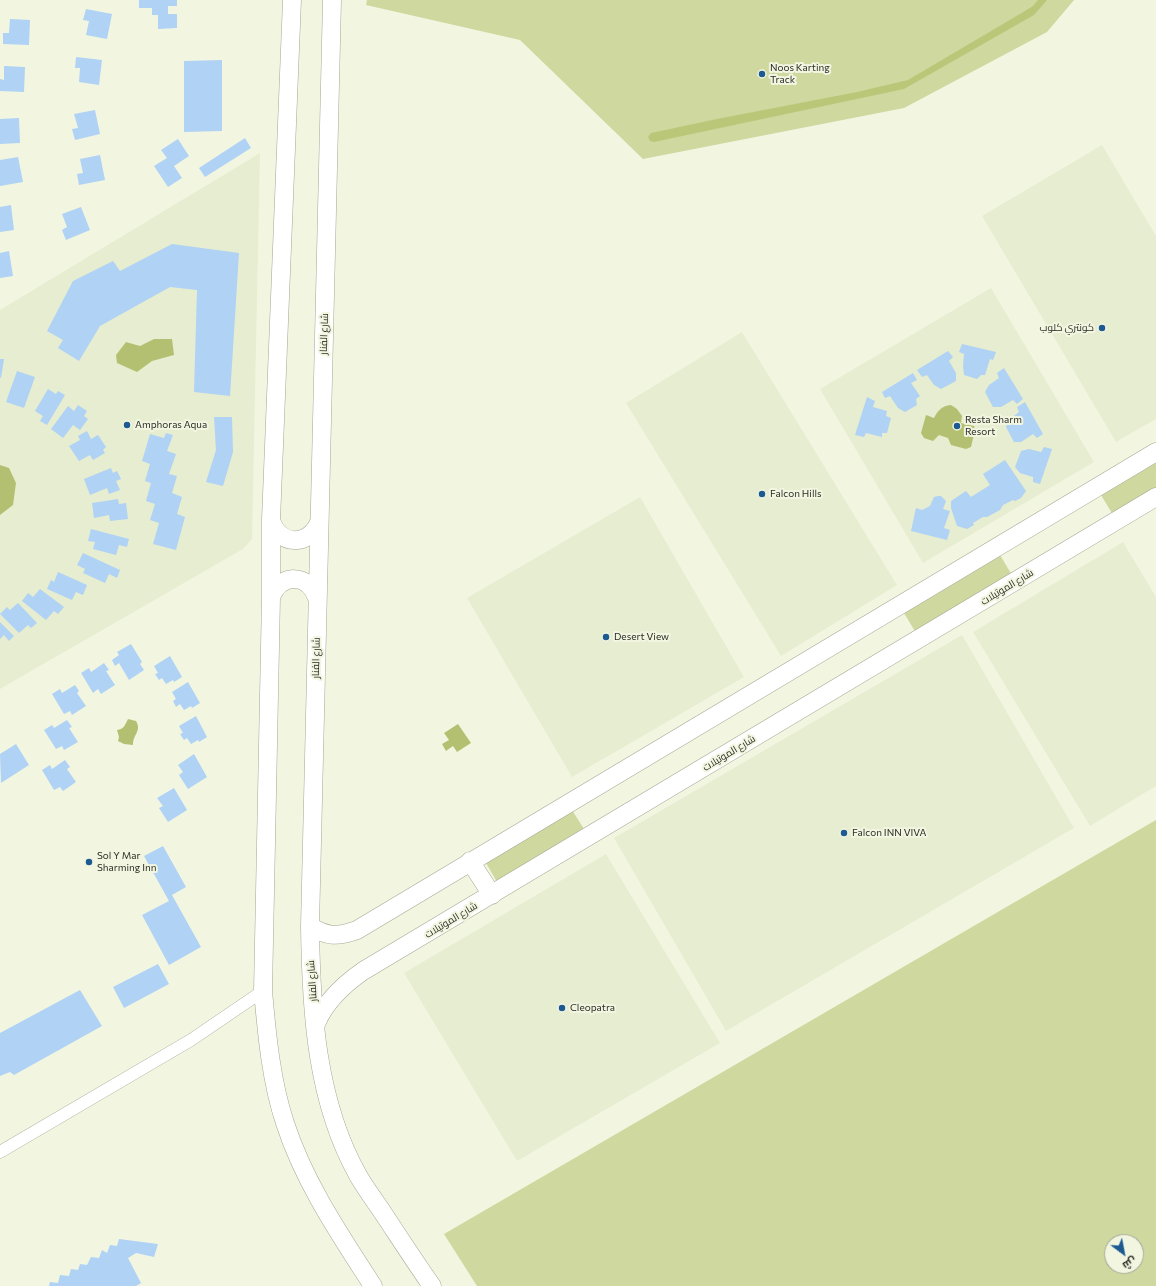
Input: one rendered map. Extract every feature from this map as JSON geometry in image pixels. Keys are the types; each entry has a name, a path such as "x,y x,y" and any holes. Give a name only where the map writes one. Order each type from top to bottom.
{"main road":[{"path":"292,0 271,520 271,597 263,991 267,1035 274,1078 282,1115 292,1144 301,1164 346,1245 373,1286"},
{"name":"شارع الفنار","path":"332,0 317,598 310,976 322,1078 337,1129 359,1177 432,1286"},
{"path":"310,926 320,933 330,935 340,935 357,930 1156,452"},
{"name":"شارع الموتيلات","path":"316,1024 319,1015 338,991 363,971 1156,497"},
{"path":"271,520 273,526 281,536 294,540 307,538 312,534 319,522"},
{"path":"271,597 273,591 282,582 294,579 306,583 315,592 317,598"},
{"path":"470,861 492,895"}],"street":[{"path":"0,1152 191,1040 263,991"}],"shaded area":[{"name":"Noos Karting Track","path":"367,0 1074,0 1047,32 904,108 643,159 520,40 366,5"},
{"path":"1038,0 1047,0 1034,15 904,89 654,142 650,141 648,137 651,133 857,92 908,80 1025,11 1033,6"},
{"name":"كونتري كلوب","path":"1102,145 1156,236 1156,419 1116,442 982,216"},
{"name":"Amphoras Aqua","path":"260,153 252,539 243,549 0,689 0,310"},
{"name":"Resta Sharm Resort","path":"991,288 1094,462 923,563 820,389"},
{"name":"Falcon Hills","path":"742,332 897,585 781,656 626,403"},
{"path":"154,339 172,339 174,355 152,361 137,372 117,363 116,355 126,342 140,346"},
{"path":"951,405 957,409 962,416 961,423 974,426 975,430 971,447 966,449 951,445 948,438 939,435 933,441 924,438 921,433 926,415 934,418 941,409 945,406"},
{"path":"1156,462 1156,489 1113,515 1101,495"},
{"path":"0,465 9,468 16,483 13,505 0,515"},
{"name":"Desert View","path":"640,497 744,677 572,777 467,598"},
{"path":"1123,542 1156,597 1156,786 1090,826 973,632"},
{"path":"1000,555 1012,575 916,633 904,613"},
{"name":"Falcon INN VIVA","path":"962,635 1074,828 726,1031 614,838"},
{"path":"128,719 136,721 138,724 138,730 133,741 133,745 124,744 118,741 119,737 117,730 123,728"},
{"path":"458,724 471,743 457,752 453,746 446,751 442,744 449,740 444,733"},
{"path":"572,810 584,829 497,882 486,863"},
{"path":"1156,820 1156,1286 477,1286 444,1234"},
{"name":"Cleopatra","path":"606,854 720,1043 517,1161 404,973"}],"building":[{"path":"139,0 177,0 177,6 168,6 168,14 177,14 177,28 158,29 158,15 152,15 152,8 139,8"},
{"path":"86,9 112,14 107,39 86,35 89,21 83,20"},
{"path":"10,19 30,20 29,45 3,44 3,33 9,33"},
{"path":"76,57 102,60 99,85 79,82 80,68 75,68"},
{"path":"222,60 222,131 184,132 184,61"},
{"path":"4,66 25,67 24,92 0,91 0,79 4,80"},
{"path":"95,110 100,134 75,140 72,129 78,128 74,114"},
{"path":"19,118 20,143 0,144 0,119"},
{"path":"245,138 251,148 205,177 199,168"},
{"path":"178,139 189,156 174,166 182,178 168,187 154,166 167,158 161,150"},
{"path":"100,155 105,180 79,185 77,174 83,173 80,159"},
{"path":"18,157 23,182 0,186 0,160"},
{"path":"11,205 14,230 0,232 0,207"},
{"path":"81,207 90,230 66,240 62,230 67,227 62,214"},
{"path":"172,244 239,253 230,396 194,392 197,290 170,287 100,326 79,361 58,348 63,340 47,331 73,281 113,261 120,271"},
{"path":"9,251 13,276 0,278 0,253"},
{"path":"962,344 996,352 993,360 990,359 985,375 981,375 977,379 964,375 964,354 959,352"},
{"path":"948,351 953,357 949,361 956,373 956,381 941,389 934,385 927,375 922,377 917,370"},
{"path":"0,359 4,359 1,378 0,377"},
{"path":"1004,368 1023,399 1017,404 1013,400 1001,407 993,407 985,392 989,385 999,378 997,373"},
{"path":"17,371 35,377 24,408 6,402"},
{"path":"913,373 917,380 911,383 920,396 916,399 917,405 905,412 898,408 890,396 885,398 882,392"},
{"path":"48,389 56,394 58,391 65,395 47,425 40,421 43,416 35,411"},
{"path":"867,397 875,401 873,407 887,411 886,416 891,418 887,433 882,433 882,437 866,433 864,437 855,435"},
{"path":"1025,402 1043,434 1037,438 1033,434 1021,442 1014,442 1006,427 1009,420 1019,412 1017,407"},
{"path":"78,405 87,411 84,416 88,419 80,430 73,425 63,438 51,429 68,406 74,411"},
{"path":"214,417 232,417 233,452 223,486 206,482 216,450"},
{"path":"87,431 91,439 98,435 106,447 103,450 105,453 93,460 90,455 79,461 69,446 80,440 78,436"},
{"path":"166,433 173,435 167,451 176,454 169,474 177,476 172,493 182,497 177,514 185,517 176,550 153,544 159,523 150,520 155,504 146,501 151,483 145,481 150,464 142,461 150,434 164,438"},
{"path":"1044,447 1052,449 1040,484 1033,482 1033,477 1020,473 1015,467 1021,451 1029,449 1041,452"},
{"path":"1005,460 1026,491 1021,498 1003,505 1000,510 987,517 983,517 967,529 957,526 951,508 951,501 966,491 971,497 990,485 983,474"},
{"path":"111,468 113,473 117,471 121,479 116,481 120,490 109,494 107,488 90,495 84,479"},
{"path":"941,496 946,501 943,509 950,511 944,528 950,530 947,540 911,531 916,508 922,510 930,506 934,497"},
{"path":"118,499 119,504 126,503 128,519 110,521 109,515 94,518 92,503"},
{"path":"91,529 129,539 127,547 119,545 116,555 93,549 95,542 88,541"},
{"path":"83,553 120,570 117,578 109,574 105,583 83,573 85,569 77,565"},
{"path":"58,572 87,585 83,595 76,592 72,600 47,589 51,580 54,582"},
{"path":"40,589 64,607 58,614 54,611 46,620 22,601 28,593 33,597"},
{"path":"18,603 37,623 31,628 28,625 19,633 0,614 7,607 10,610"},
{"path":"0,622 14,636 9,641 4,635 0,639"},
{"path":"131,644 142,662 140,664 144,670 129,680 119,663 115,666 112,660 119,655 117,652"},
{"path":"170,656 182,677 174,682 173,680 166,684 162,678 159,680 155,674 158,673 154,666"},
{"path":"104,663 109,670 106,671 115,685 101,694 98,689 93,693 81,673 89,668 91,672"},
{"path":"188,682 200,703 192,708 191,706 184,710 180,704 176,707 173,701 176,699 172,692"},
{"path":"75,685 79,691 77,693 86,706 72,715 70,711 64,714 52,694 60,689 62,693"},
{"path":"196,716 207,737 199,742 198,740 191,744 187,738 184,740 180,734 183,733 179,726"},
{"path":"67,720 72,727 69,728 78,742 64,750 62,746 56,749 44,730 52,725 54,728"},
{"path":"16,744 29,765 1,783 0,754"},
{"path":"194,754 207,777 188,789 179,775 183,772 178,765"},
{"path":"65,760 70,767 67,769 76,782 63,791 60,787 54,790 42,770 50,765 52,769"},
{"path":"174,788 187,810 168,822 159,808 163,806 157,798"},
{"path":"163,846 186,887 172,895 201,947 169,965 142,915 169,901 144,856"},
{"path":"158,964 169,984 124,1008 113,987"},
{"path":"80,990 102,1026 14,1075 10,1072 0,1076 0,1033"},
{"path":"119,1239 158,1244 154,1257 136,1253 128,1258 141,1283 136,1286 49,1286 50,1282 58,1283 60,1275 69,1276 71,1269 78,1270 80,1264 87,1265 91,1257 99,1258 102,1250 107,1253 110,1245 117,1246"}],"place":[{"name":"Noos Karting Track","path":"762,74"},
{"name":"كونتري كلوب","path":"1102,328"},
{"name":"Amphoras Aqua","path":"127,425"},
{"name":"Resta Sharm Resort","path":"957,426"},
{"name":"Falcon Hills","path":"762,494"},
{"name":"Desert View","path":"606,637"},
{"name":"Falcon INN VIVA","path":"844,833"},
{"name":"Sol Y Mar Sharming Inn","path":"89,862"},
{"name":"Cleopatra","path":"562,1008"}]}
